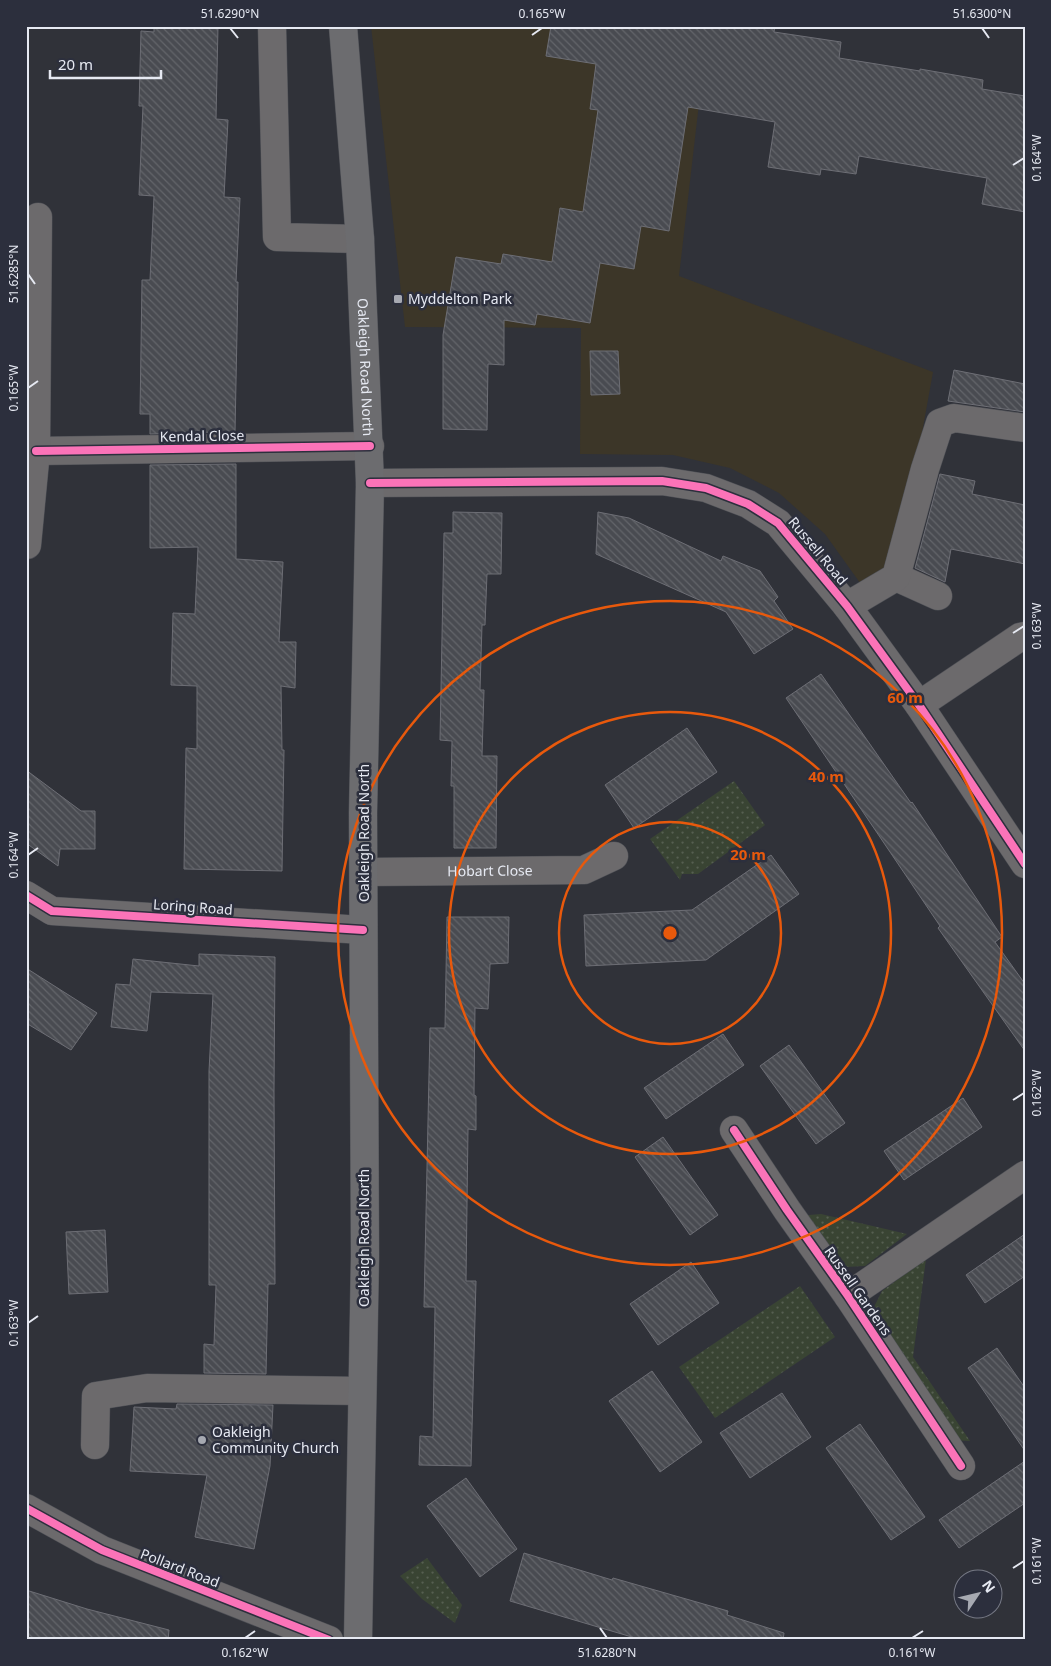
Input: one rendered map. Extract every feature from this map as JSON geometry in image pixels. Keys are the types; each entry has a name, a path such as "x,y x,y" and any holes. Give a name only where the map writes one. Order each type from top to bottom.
{"main road":[{"name":"Oakleigh Road North","path":"343,26 360,240 370,446 363,930 365,1256 358,1640"}],"street":[{"path":"272,26 277,237 360,240"},
{"path":"27,545 36,451 38,217"},
{"path":"848,606 896,577 925,469 940,423 954,418 1025,428"},
{"name":"Kendal Close","path":"36,451 370,446"},
{"name":"Russell Road","path":"370,483 662,481 706,488 748,504 778,523 848,606 919,705 1025,864"},
{"path":"896,577 938,596"},
{"path":"919,705 1020,637 1025,636"},
{"name":"Hobart Close","path":"364,872 584,870 614,856"},
{"name":"Loring Road","path":"26,895 52,911 363,930"},
{"name":"Russell Gardens","path":"734,1130 787,1210 848,1296 961,1466"},
{"name":"Russell Gardens","path":"848,1296 1025,1175"},
{"path":"95,1445 96,1396 147,1388 362,1391"},
{"name":"Pollard Road","path":"26,1508 102,1550 330,1640"}],"shaded area":[{"path":"371,26 708,26 679,276 933,372 896,577 868,594 825,534 779,493 730,468 673,455 580,454 581,328 405,327"}],"green space":[{"path":"734,781 765,825 698,874 682,874 680,880 650,839"},
{"path":"821,1214 907,1234 865,1266 846,1267 830,1260 797,1216"},
{"path":"926,1259 913,1357 970,1441 949,1440 873,1309 882,1291"},
{"path":"800,1286 835,1337 715,1418 679,1367"},
{"path":"427,1558 462,1605 455,1623 422,1599 400,1576"}],"building":[{"path":"154,26 218,26 216,119 228,120 224,197 240,198 236,282 238,282 235,432 150,434 150,414 140,414 142,280 150,280 154,196 139,195 143,106 139,106 141,31 154,32"},
{"path":"551,26 775,26 774,32 841,42 839,58 983,80 982,89 1025,96 1025,212 982,204 987,178 859,156 856,174 821,169 820,175 768,167 775,122 688,107 669,231 641,226 634,269 600,263 590,323 537,314 535,325 504,320 504,365 488,364 487,430 443,429 443,335 456,257 501,264 503,254 552,262 560,208 583,212 598,110 590,109 596,64 546,56"},
{"path":"590,351 618,351 620,394 591,395"},
{"path":"954,370 1025,384 1025,412 948,401"},
{"path":"236,464 236,559 283,562 279,642 296,642 295,688 281,686 282,750 284,750 282,871 184,869 186,748 197,749 197,686 171,685 173,613 195,614 198,547 150,548 150,465"},
{"path":"940,474 975,481 972,494 1025,505 1025,564 951,549 945,582 915,568"},
{"path":"453,512 502,513 501,574 487,574 485,625 482,625 480,690 484,690 482,756 497,756 496,848 454,848 454,786 451,786 452,741 440,740 444,533 453,533"},
{"path":"598,512 629,518 721,561 723,556 760,571 778,597 774,601 793,629 754,654 726,612 596,554"},
{"path":"821,674 912,802 1002,937 995,942 1025,984 1025,1051 938,928 940,926 786,698"},
{"path":"687,728 717,772 634,828 605,785"},
{"path":"26,770 81,811 95,811 95,849 60,849 58,866 26,843"},
{"path":"771,855 799,894 706,960 586,966 584,915 692,910"},
{"path":"447,917 509,917 508,963 490,964 488,1009 475,1008 474,1095 476,1096 476,1130 468,1129 466,1281 476,1281 471,1466 419,1465 420,1436 433,1437 435,1307 424,1307 430,1028 445,1028"},
{"path":"199,954 275,957 275,1284 268,1284 266,1374 204,1373 204,1344 214,1345 216,1285 209,1285 209,1071 213,994 151,992 147,1031 111,1027 116,984 130,985 133,959 199,966"},
{"path":"26,968 97,1013 71,1050 26,1023"},
{"path":"723,1034 744,1065 666,1119 644,1088"},
{"path":"789,1045 845,1123 816,1144 760,1066"},
{"path":"963,1098 982,1127 904,1180 884,1151"},
{"path":"663,1137 718,1215 690,1235 635,1157"},
{"path":"105,1230 108,1292 69,1294 66,1232"},
{"path":"1025,1234 1025,1276 985,1303 966,1275"},
{"path":"691,1262 719,1303 658,1345 630,1304"},
{"path":"997,1348 1025,1388 1025,1451 968,1368"},
{"path":"652,1371 702,1442 660,1472 609,1401"},
{"path":"782,1393 811,1437 750,1478 720,1433"},
{"name":"Oakleigh Community Church","path":"177,1404 273,1405 270,1466 254,1549 195,1537 207,1475 130,1471 134,1407 176,1409"},
{"path":"860,1424 925,1517 891,1540 826,1448"},
{"path":"1025,1461 1025,1503 959,1548 939,1520"},
{"path":"466,1478 517,1549 480,1577 427,1506"},
{"path":"524,1553 612,1580 613,1578 728,1611 727,1615 784,1633 783,1640 642,1640 510,1601"},
{"path":"26,1590 87,1609 169,1630 168,1640 26,1640"}],"cycle path":[{"path":"36,451 370,446"},
{"path":"370,483 662,481 706,488 748,504 778,523 847,606 919,705 1025,864"},
{"path":"26,895 52,911 363,930"},
{"path":"734,1130 787,1210 848,1296 961,1466"},
{"path":"26,1508 102,1550 329,1640"}],"place":[{"name":"Myddelton Park","path":"398,299"},
{"name":"Oakleigh Community Church","path":"202,1440"}]}
